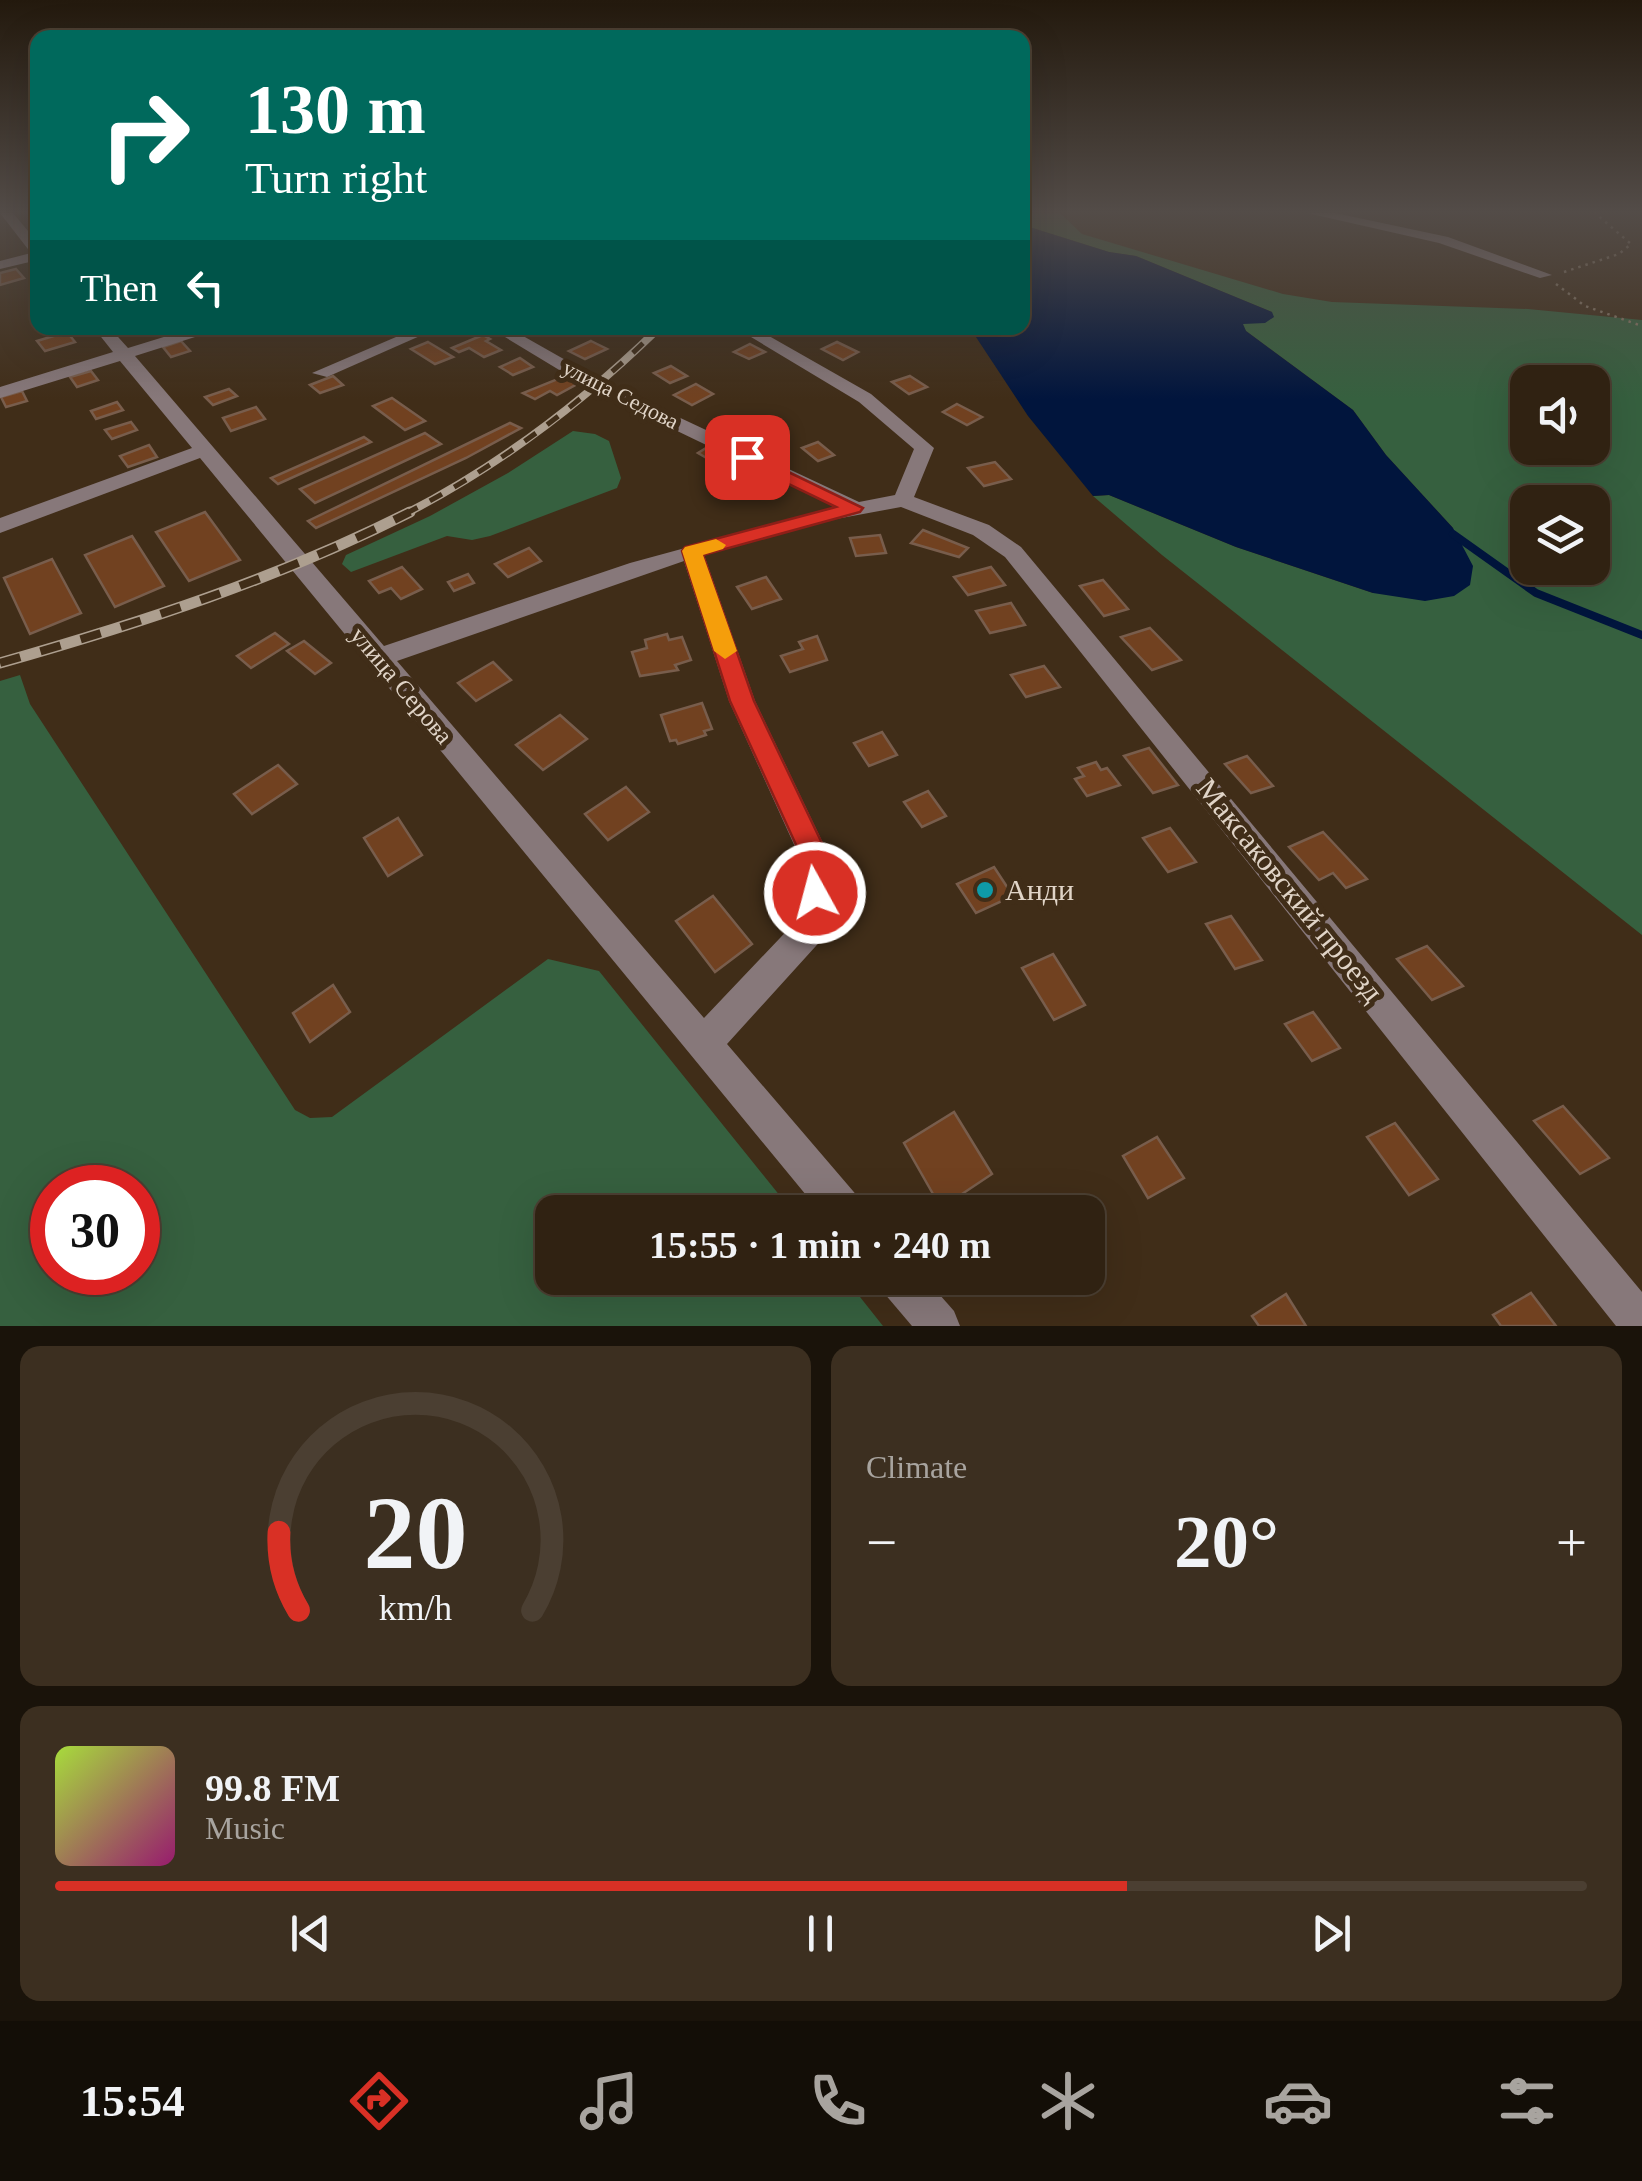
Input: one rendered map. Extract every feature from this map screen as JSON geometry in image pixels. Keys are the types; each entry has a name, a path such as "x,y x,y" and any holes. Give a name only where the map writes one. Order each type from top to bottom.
{"street":[{"name":"улица Серова","path":"107,335 832,1195"},
{"path":"0,393 186,335"},
{"path":"321,373 413,335"},
{"name":"улица Седова","path":"510,335 600,387 854,508"},
{"path":"378,658 692,551 854,508 903,500 924,448 864,398 756,335"},
{"path":"0,526 207,449"},
{"name":"Максаковский проезд","path":"903,500 982,530 1013,552 1642,1325"},
{"path":"692,551 742,701 816,860 814,925 705,1042"},
{"path":"913,1295 939,1326"}],"path":[{"path":"1544,275 1585,306 1642,326"}],"green space":[{"path":"1182,275 1219,275 1283,294 1332,302 1528,309 1642,320 1642,935 1093,496 1109,495 1236,547 1373,593 1453,528 1386,455 1353,410 1246,331 1242,324 1272,312"},
{"path":"573,431 609,441 621,478 617,488 490,536 472,540 447,536 351,572 342,564 346,555 430,516"},
{"path":"20,675 30,704 295,1110 310,1118 332,1117 548,959 599,971 779,1195 535,1195 535,1295 858,1295 883,1326 0,1326 0,681"}],"water":[{"path":"1030,275 1182,275 1272,312 1274,317 1265,323 1243,324 1246,331 1353,410 1386,455 1453,528 1473,566 1470,585 1454,596 1425,601 1373,593 1236,547 1109,495 1093,496 1028,416 975,335 1030,335"}],"building":[{"path":"0,275 24,278 0,285"},
{"path":"69,335 75,342 45,351 37,341"},
{"path":"483,335 501,350 484,357 469,348 459,352 452,348"},
{"path":"181,341 190,351 171,357 163,347"},
{"path":"591,341 607,349 585,359 569,351"},
{"path":"428,342 453,357 435,364 411,349"},
{"path":"837,342 858,352 843,360 822,349"},
{"path":"750,344 765,352 749,359 734,352"},
{"path":"520,358 533,367 513,375 500,367"},
{"path":"671,366 687,376 670,383 654,373"},
{"path":"91,371 98,380 77,387 70,377"},
{"path":"333,376 343,385 320,393 310,385"},
{"path":"565,376 579,383 557,395 550,391 535,399 523,393"},
{"path":"910,376 927,387 909,394 892,382"},
{"path":"696,384 713,394 692,405 674,395"},
{"path":"229,389 237,396 213,405 205,397"},
{"path":"22,391 27,401 6,407 1,397"},
{"path":"392,398 425,421 405,430 373,406"},
{"path":"117,402 123,410 96,419 91,411"},
{"path":"957,404 982,417 967,425 943,412"},
{"path":"256,407 265,419 231,431 223,418"},
{"path":"131,422 137,430 112,439 105,430"},
{"path":"510,423 521,428 466,458 316,528 308,521"},
{"path":"766,428 781,441 765,448 749,435"},
{"path":"425,433 441,444 315,503 300,489"},
{"path":"364,437 371,442 278,484 271,478"},
{"path":"818,442 834,455 818,461 802,448"},
{"path":"149,445 157,457 128,467 120,456"},
{"path":"711,445 730,456 717,464 698,453"},
{"path":"995,462 1011,479 984,486 968,468"},
{"path":"205,512 240,560 189,581 156,532"},
{"path":"923,530 968,548 959,557 911,543"},
{"path":"880,535 886,553 856,556 850,538"},
{"path":"132,536 164,586 115,607 85,555"},
{"path":"529,548 541,561 508,577 495,564"},
{"path":"52,559 81,613 30,634 4,578"},
{"path":"402,567 422,589 401,599 391,588 379,593 369,581"},
{"path":"991,567 1005,585 968,595 954,577"},
{"path":"468,574 474,583 454,591 448,582"},
{"path":"766,577 781,599 752,609 737,587"},
{"path":"1103,580 1128,609 1104,616 1080,586"},
{"path":"1011,603 1025,625 990,633 976,611"},
{"path":"1150,628 1181,660 1152,670 1121,637"},
{"path":"275,633 289,644 251,668 237,656"},
{"path":"667,634 669,640 682,637 691,660 675,665 678,670 640,676 632,652 647,648 645,640"},
{"path":"817,636 827,660 790,672 781,656 803,649 799,642"},
{"path":"304,641 331,663 315,674 287,651"},
{"path":"493,662 511,680 476,701 458,683"},
{"path":"1044,666 1060,687 1026,697 1011,675"},
{"path":"702,703 712,729 704,731 706,735 678,744 676,740 670,741 661,715"},
{"path":"560,715 587,739 543,770 516,745"},
{"path":"882,732 897,755 869,766 854,743"},
{"path":"1149,748 1178,785 1153,793 1124,756"},
{"path":"1247,756 1273,786 1251,793 1225,764"},
{"path":"1096,762 1101,770 1107,768 1120,785 1087,796 1075,779 1084,776 1078,768"},
{"path":"278,765 297,784 252,814 234,794"},
{"path":"626,787 649,812 608,840 585,814"},
{"path":"928,791 946,816 922,827 904,802"},
{"path":"398,818 422,855 388,876 364,838"},
{"path":"1170,828 1196,862 1168,872 1143,838"},
{"path":"1323,832 1367,879 1346,888 1333,873 1319,880 1289,847"},
{"name":"Анди","path":"994,867 1013,896 976,913 957,884"},
{"path":"713,896 752,944 715,972 676,921"},
{"path":"1231,916 1262,960 1235,969 1206,924"},
{"path":"1427,946 1463,986 1432,1000 1397,959"},
{"path":"1053,954 1085,1005 1054,1020 1022,968"},
{"path":"333,985 350,1012 310,1042 293,1013"},
{"path":"1313,1012 1340,1048 1312,1061 1285,1024"},
{"path":"1563,1106 1609,1158 1580,1174 1534,1121"},
{"path":"954,1112 992,1174 960,1195 934,1195 904,1143"},
{"path":"1395,1123 1438,1179 1409,1195 1367,1137"},
{"path":"1157,1137 1184,1178 1148,1198 1123,1156"},
{"path":"1531,1293 1556,1326 1501,1326 1493,1315"},
{"path":"1286,1294 1306,1326 1259,1326 1252,1316"}],"waterway":[{"path":"1453,534 1536,593 1642,635"}],"railway":[{"path":"405,514 474,475 539,431 651,335"},
{"path":"0,663 209,597 310,558 410,512"}],"slow traffic":[{"path":"716,545 692,551 725,651"}],"place":[{"name":"Анди","path":"985,890"}],"route":[{"path":"747,457 854,508 692,551 742,701 816,860 815,893"}]}
